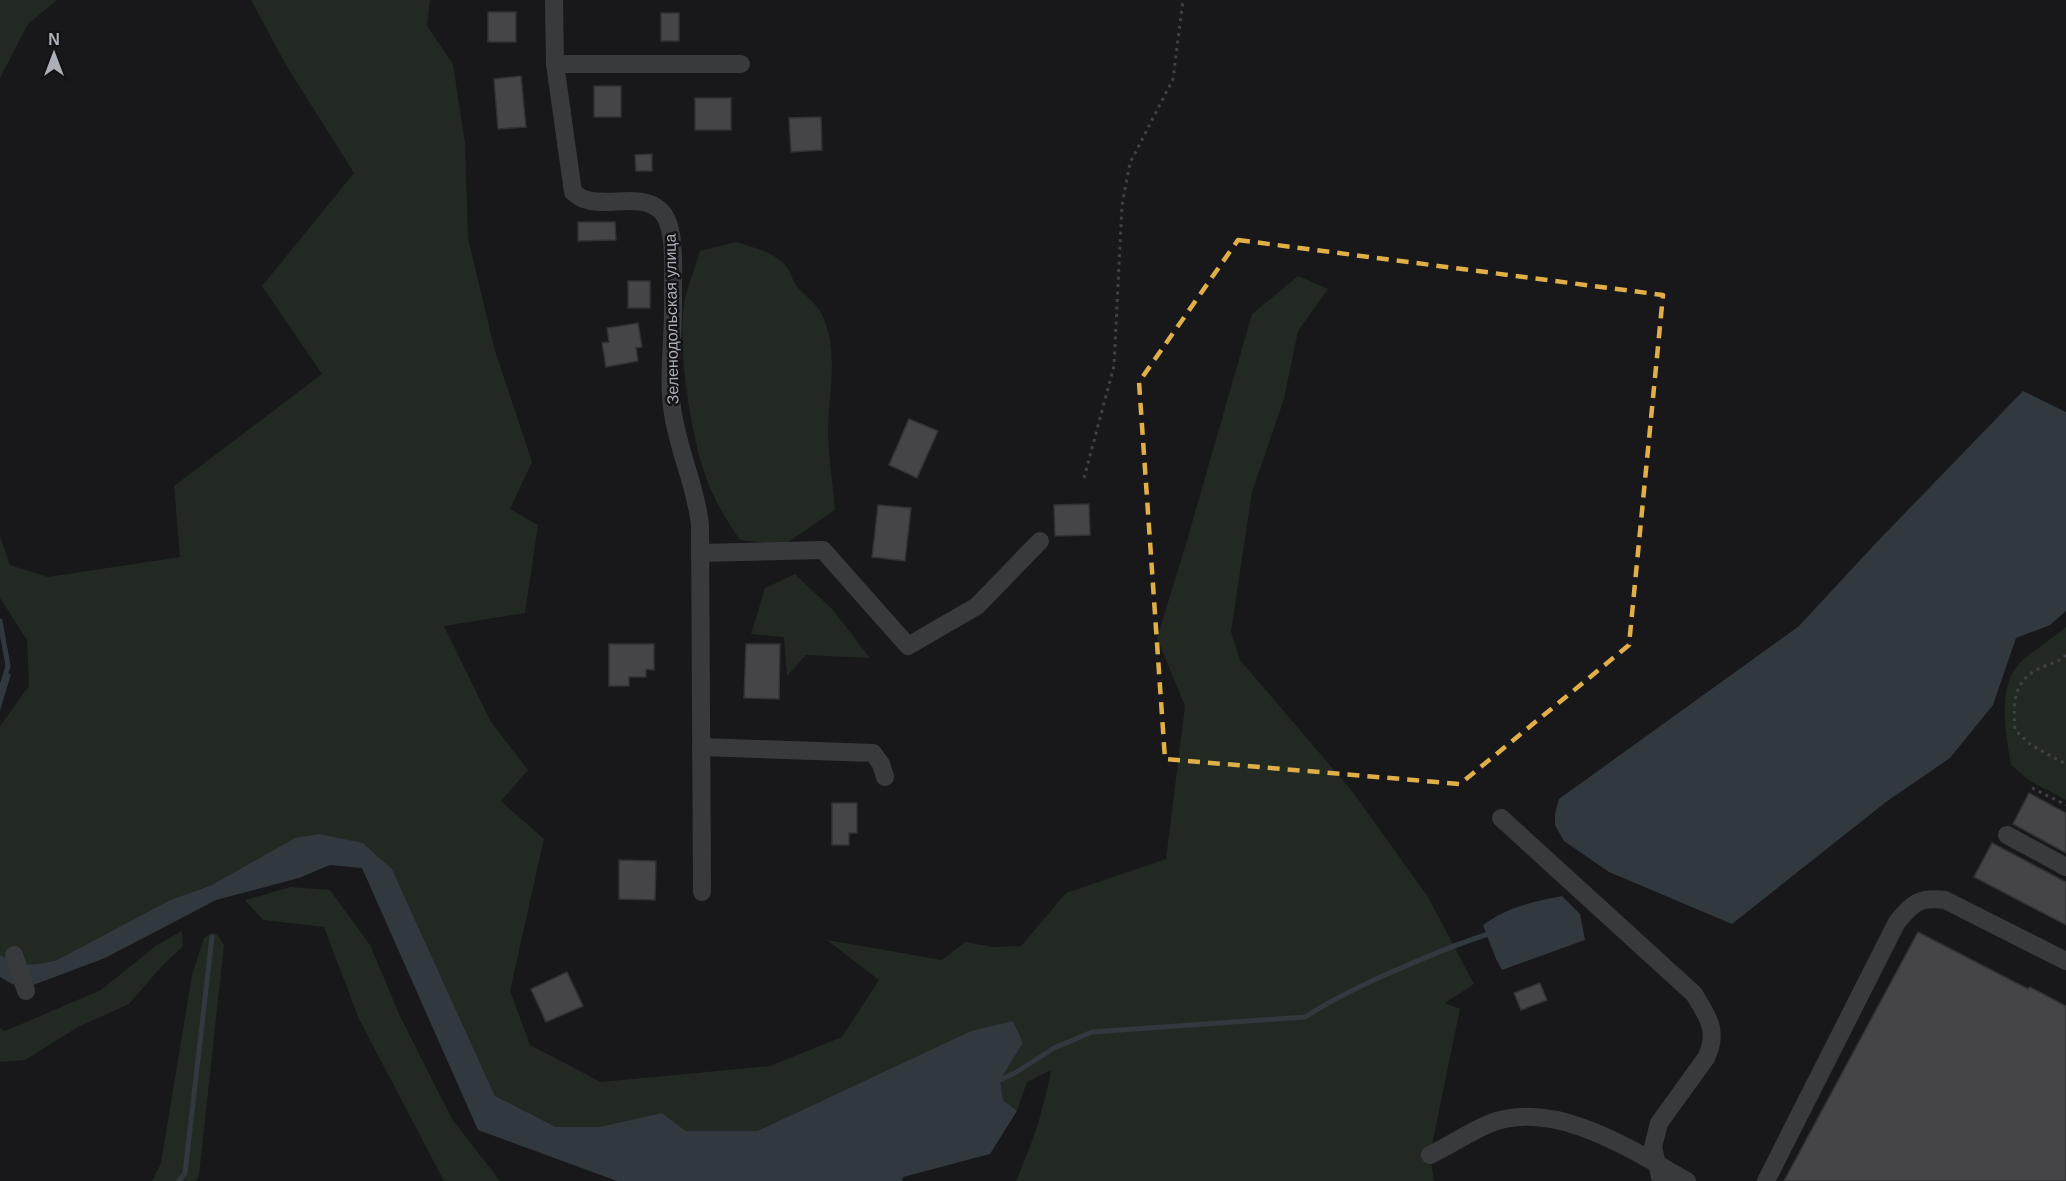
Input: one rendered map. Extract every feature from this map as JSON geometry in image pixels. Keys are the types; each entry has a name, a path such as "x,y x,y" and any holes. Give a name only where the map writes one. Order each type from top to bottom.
{"street":[{"name":"Зеленодольская улица","path":"554,0 555,64 573,192 584,200 643,202 659,209 669,222 674,330 671,376 673,412 679,442 698,503 702,892"},
{"path":"555,64 741,64"},
{"path":"700,553 823,550 908,646 977,606 1040,541"},
{"path":"701,747 873,753 881,764 885,777"},
{"path":"1501,818 1694,994 1710,1020 1713,1036 1711,1048 1659,1123 1653,1147 1659,1172"},
{"path":"2007,835 2066,867"},
{"path":"1766,1181 1897,922 1913,904 1930,898 1945,900 2066,961"},
{"path":"14,955 26,991"},
{"path":"1430,1155 1491,1123 1524,1116 1559,1120 1620,1143 1659,1172 1687,1181"}],"path":[{"path":"1084,478 1114,366 1122,205 1131,163 1173,79 1183,0"},
{"path":"2066,655 2025,678 2016,693 2014,713 2015,730 2031,745 2066,764"},
{"path":"2032,788 2066,806"}],"highlighted area":[{"path":"1238,240 1663,295 1629,645 1460,784 1165,759 1139,382"}],"shaded area":[{"path":"0,0 57,0 28,24 0,78"},
{"path":"251,0 430,0 427,26 453,64 465,143 468,238 495,351 532,462 510,509 538,525 525,613 444,626 491,722 528,770 501,801 544,839 510,991 530,1045 601,1082 770,1066 842,1037 879,980 827,940 942,960 965,942 993,947 1021,946 1066,893 1166,859 1185,706 1157,638 1252,314 1298,276 1328,289 1298,331 1284,399 1252,492 1231,632 1240,660 1352,791 1428,897 1474,984 1445,1003 1460,1009 1430,1155 1434,1181 1016,1181 1037,1127 1051,1070 1027,1082 1017,1111 1003,1100 1000,1080 1023,1043 971,1031 757,1131 686,1131 662,1113 599,1127 556,1127 495,1096 392,869 363,843 212,885 170,900 57,960 28,964 15,962 0,955 0,726 29,686 27,640 0,598 0,536 10,565 48,577 180,557 174,486 322,374 262,286 354,173 286,65"},
{"path":"736,242 766,252 786,266 795,284 820,311 830,339 832,369 828,438 835,510 784,545 740,540 710,488 701,462 691,416 682,340 685,299 700,251"},
{"path":"2023,391 2066,412 2066,611 2050,625 2016,638 1993,705 1950,758 1886,802 1732,924 1609,872 1564,841 1555,825 1559,799 1799,626"},
{"path":"795,574 833,610 870,658 806,655 787,676 784,637 751,634 765,588"},
{"path":"2066,627 2066,800 2030,781 2011,765 2007,741 2005,699 2011,675 2018,665"},
{"path":"5,673 11,674 0,711 0,684"},
{"path":"319,834 363,843 392,869 495,1096 556,1127 599,1127 662,1113 686,1131 757,1131 971,1031 1013,1021 1023,1043 1000,1080 1003,1100 1017,1111 990,1154 903,1177 902,1181 617,1181 478,1130 362,868 330,865 299,878 216,900 105,958 28,987 12,984 0,977 0,955 15,962 28,964 57,960 170,900 212,885 295,838"},
{"path":"291,887 330,890 370,945 400,1016 452,1119 500,1181 444,1181 359,1019 324,927 263,920 245,900"},
{"path":"1562,896 1580,914 1585,940 1502,970 1483,925 1511,909"},
{"path":"182,931 183,946 129,1004 78,1027 25,1060 0,1062 0,1028 5,1031 101,990 157,945"},
{"path":"211,933 217,934 224,945 199,1175 196,1181 152,1181 161,1163 192,975 204,938"}],"building":[{"path":"488,12 516,12 516,42 488,42"},
{"path":"661,13 679,13 679,41 661,41"},
{"path":"521,76 526,127 498,129 494,79"},
{"path":"594,86 621,86 621,117 594,117"},
{"path":"695,98 731,98 731,130 695,130"},
{"path":"821,117 822,150 791,152 789,118"},
{"path":"652,154 652,171 636,171 635,155"},
{"path":"578,222 615,222 616,240 578,241"},
{"path":"628,281 650,281 650,308 628,308"},
{"path":"638,323 642,347 636,348 638,361 606,367 602,343 609,342 607,328"},
{"path":"909,419 938,431 917,478 889,465"},
{"path":"1089,504 1090,535 1055,536 1054,505"},
{"path":"878,505 911,508 905,561 872,557"},
{"path":"609,644 654,644 654,670 646,669 646,677 629,677 629,686 609,686"},
{"path":"746,644 780,644 779,699 744,698"},
{"path":"2029,793 2066,813 2066,853 2013,824"},
{"path":"832,803 857,803 857,833 849,833 849,845 832,845"},
{"path":"1992,843 2066,882 2066,925 1974,877"},
{"path":"619,860 656,861 655,900 619,899"},
{"path":"1918,932 2066,1006 2066,1181 1784,1181"},
{"path":"567,972 583,1006 546,1022 531,989"},
{"path":"1540,983 1547,1000 1521,1010 1514,993"}],"waterway":[{"path":"0,621 8,666 0,692"},
{"path":"993,1083 1015,1073 1054,1048 1092,1032 1305,1017 1340,996 1376,979 1446,949 1492,933"},
{"path":"179,1181 185,1173 212,937"}]}
